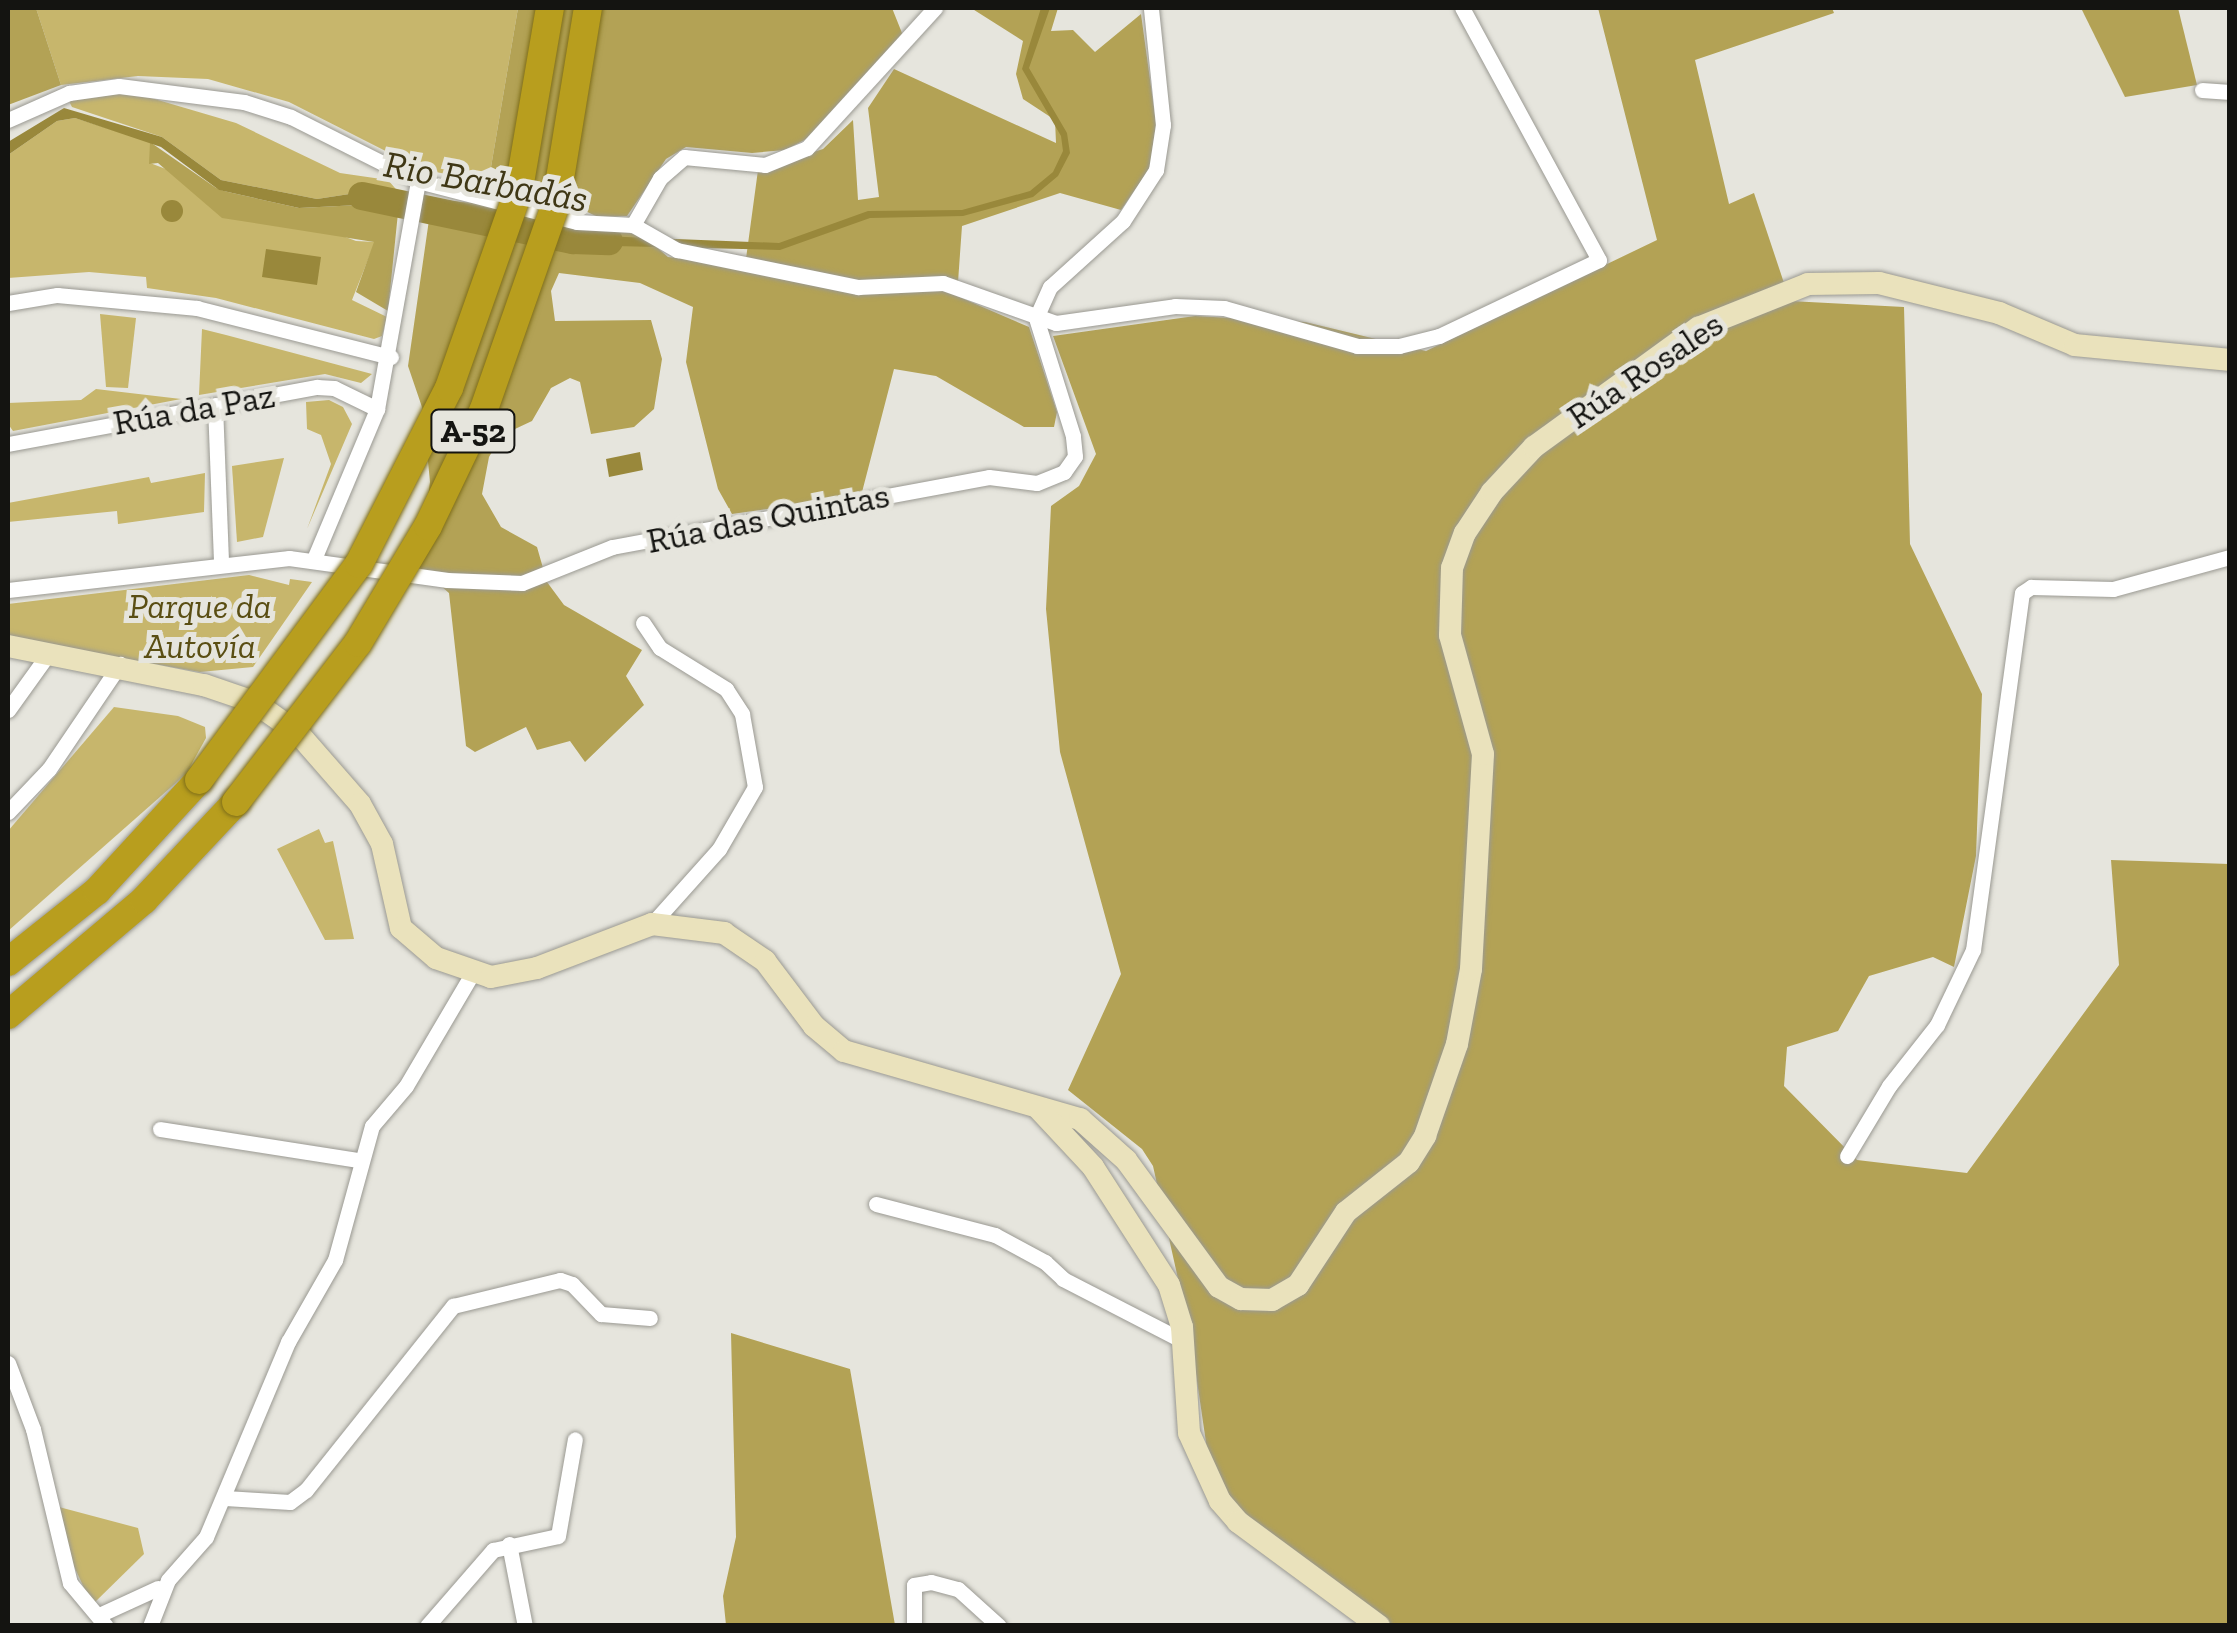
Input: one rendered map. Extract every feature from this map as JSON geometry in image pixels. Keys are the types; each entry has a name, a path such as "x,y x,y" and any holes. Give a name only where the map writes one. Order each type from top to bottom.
{"highway":[{"name":"A-52","path":"8,962 97,890 199,780 359,564 449,388 519,188 550,8"},
{"name":"A-52","path":"8,1015 144,900 236,802 358,642 428,526 484,409 556,203 588,8"}],"street":[{"path":"633,226 660,178 684,157 765,165 807,148 935,8"},
{"path":"1036,318 1050,288 1124,222 1156,170 1164,126 1152,8"},
{"path":"8,120 69,93 120,86 207,96 292,117 418,181 577,222 633,226 654,234 670,248 858,287 943,283 1056,323 1174,306 1224,308 1357,346 1398,346 1439,336 1599,260 1462,8"},
{"path":"2202,90 2230,92"},
{"path":"8,590 221,563 314,559 377,409 391,357 418,181"},
{"name":"Rúa Rosales","path":"652,924 680,924 746,945 844,1050 1029,1100 1080,1119 1126,1160 1219,1287 1258,1302 1298,1285 1346,1212 1409,1162 1425,1136 1457,1044 1471,968 1483,754 1456,664 1448,602 1452,568 1464,533 1492,492 1534,447 1627,374 1698,328 1773,293 1842,280 1879,283 1999,312 2075,346 2230,360"},
{"path":"8,302 56,295 198,308 391,357"},
{"name":"Rúa das Quintas","path":"314,559 448,580 522,582 612,547 989,477 1037,484 1064,472 1075,456 1036,318"},
{"name":"Rúa da Paz","path":"8,444 317,388 334,388 377,409"},
{"path":"215,406 221,563"},
{"path":"1848,1156 1937,1025 1972,950 2022,593 2031,587 2113,590 2230,557"},
{"path":"8,646 120,664 204,684 254,702 328,765 360,804 382,844 401,928 436,958 472,974 537,968 652,924 742,817 755,787 754,757 726,688 660,648 643,624"},
{"path":"8,710 49,653"},
{"path":"8,812 48,769 120,664"},
{"path":"680,924 682,887"},
{"path":"8,1363 33,1429 70,1583 80,1602 102,1620 146,1599 206,1537 288,1342 336,1260 358,1160 372,1126 406,1086 472,974"},
{"path":"1029,1100 1068,1136 1141,1232 1169,1285 1189,1433 1220,1501 1238,1522 1378,1626"},
{"path":"160,1129 358,1160"},
{"path":"876,1204 995,1235 1045,1262 1062,1280 1179,1339"},
{"path":"225,1498 290,1502 306,1490 453,1306 560,1280 572,1284 601,1314 650,1318"},
{"path":"427,1626 481,1561 509,1544 547,1540 564,1527 575,1439"},
{"path":"509,1544 525,1626"},
{"path":"150,1626 168,1580"},
{"path":"914,1626 914,1585 931,1582 958,1589 999,1626"}],"green space":[{"path":"36,8 518,8 491,167 466,178 421,169 289,102 208,79 138,76 61,85"},
{"path":"124,90 236,123 340,173 388,180 401,195 369,191 317,199 221,180 162,137 72,107 67,97"},
{"path":"75,118 150,142 150,163 356,241 375,242 352,300 387,317 382,336 374,339 216,298 147,288 146,277 89,272 8,278 8,155 57,121"},
{"path":"100,314 136,318 128,388 106,387"},
{"path":"202,329 372,374 361,383 325,374 199,395"},
{"path":"96,389 181,399 13,431 8,424 8,403 81,400"},
{"path":"329,400 343,407 352,424 307,529 331,464 321,435 307,429 306,402"},
{"path":"284,458 263,537 237,542 232,466"},
{"path":"205,473 204,512 118,524 117,511 8,522 8,503 149,477 151,483"},
{"name":"Parque da Autovía","path":"249,575 289,585 290,579 312,582 253,667 200,672 8,638 8,604"},
{"path":"114,707 178,716 205,727 206,738 186,774 8,931 8,831"},
{"path":"319,829 325,843 333,841 354,939 325,940 277,849"},
{"path":"59,1507 138,1528 144,1554 92,1605 65,1547"}],"shaded area":[{"path":"8,8 36,8 61,85 8,105"},
{"path":"518,8 892,8 904,38 812,136 785,150 752,153 686,147 666,159 627,216 598,217 491,167"},
{"path":"971,8 1058,8 1051,31 1073,30 1095,52 1141,14 1156,123 1150,168 1121,210 1060,193 962,226 957,296 1029,327 1057,412 1054,427 1024,427 936,376 894,369 861,496 732,514 718,489 686,362 693,307 640,283 559,273 551,291 555,321 651,320 662,359 654,409 634,427 591,434 580,382 570,378 551,388 532,421 502,435 489,457 482,494 501,527 537,547 547,582 564,605 642,650 626,676 644,705 585,762 570,741 537,750 526,727 475,752 466,746 449,593 419,567 430,482 423,410 408,366 432,199 484,204 570,230 623,231 646,238 668,257 745,266 758,170 823,149 853,120 858,200 879,197 868,108 894,69 1056,143 1055,120 1023,99 1016,74 1023,41"},
{"path":"1041,8 1050,8 1029,68 1067,133 1070,153 1058,176 1033,197 963,216 870,218 780,250 572,245 575,235 779,243 868,211 962,210 1030,191 1053,172 1063,151 1061,136 1022,69"},
{"path":"1598,8 1832,8 1834,13 1695,60 1729,204 1754,193 1790,301 1904,307 1910,544 1982,694 1976,856 1954,967 1933,957 1869,976 1838,1031 1787,1047 1784,1086 1857,1160 1967,1173 2119,965 2111,860 2229,864 2229,1625 1392,1625 1270,1540 1224,1493 1209,1463 1190,1333 1153,1166 1142,1149 1068,1090 1121,974 1060,752 1046,609 1051,506 1079,486 1096,454 1053,336 1195,316 1305,322 1426,351 1657,240"},
{"path":"2081,8 2178,8 2197,85 2125,97"},
{"path":"64,108 162,137 221,180 317,199 369,191 401,195 399,203 299,208 219,190 161,147 75,118 57,121 8,155 8,142"},
{"path":"150,142 219,190 299,208 399,203 388,311 356,292 374,242 222,218 158,163 149,164"},
{"path":"172,200 180,203 180,219 172,222 164,219 161,211 164,203"},
{"path":"266,249 321,257 317,285 262,277"},
{"path":"640,452 643,470 609,477 606,459"},
{"path":"731,1333 850,1369 895,1625 726,1625 723,1596 736,1537"}],"waterway":[{"name":"Rio Barbadás","path":"362,196 573,240 609,241"}]}
